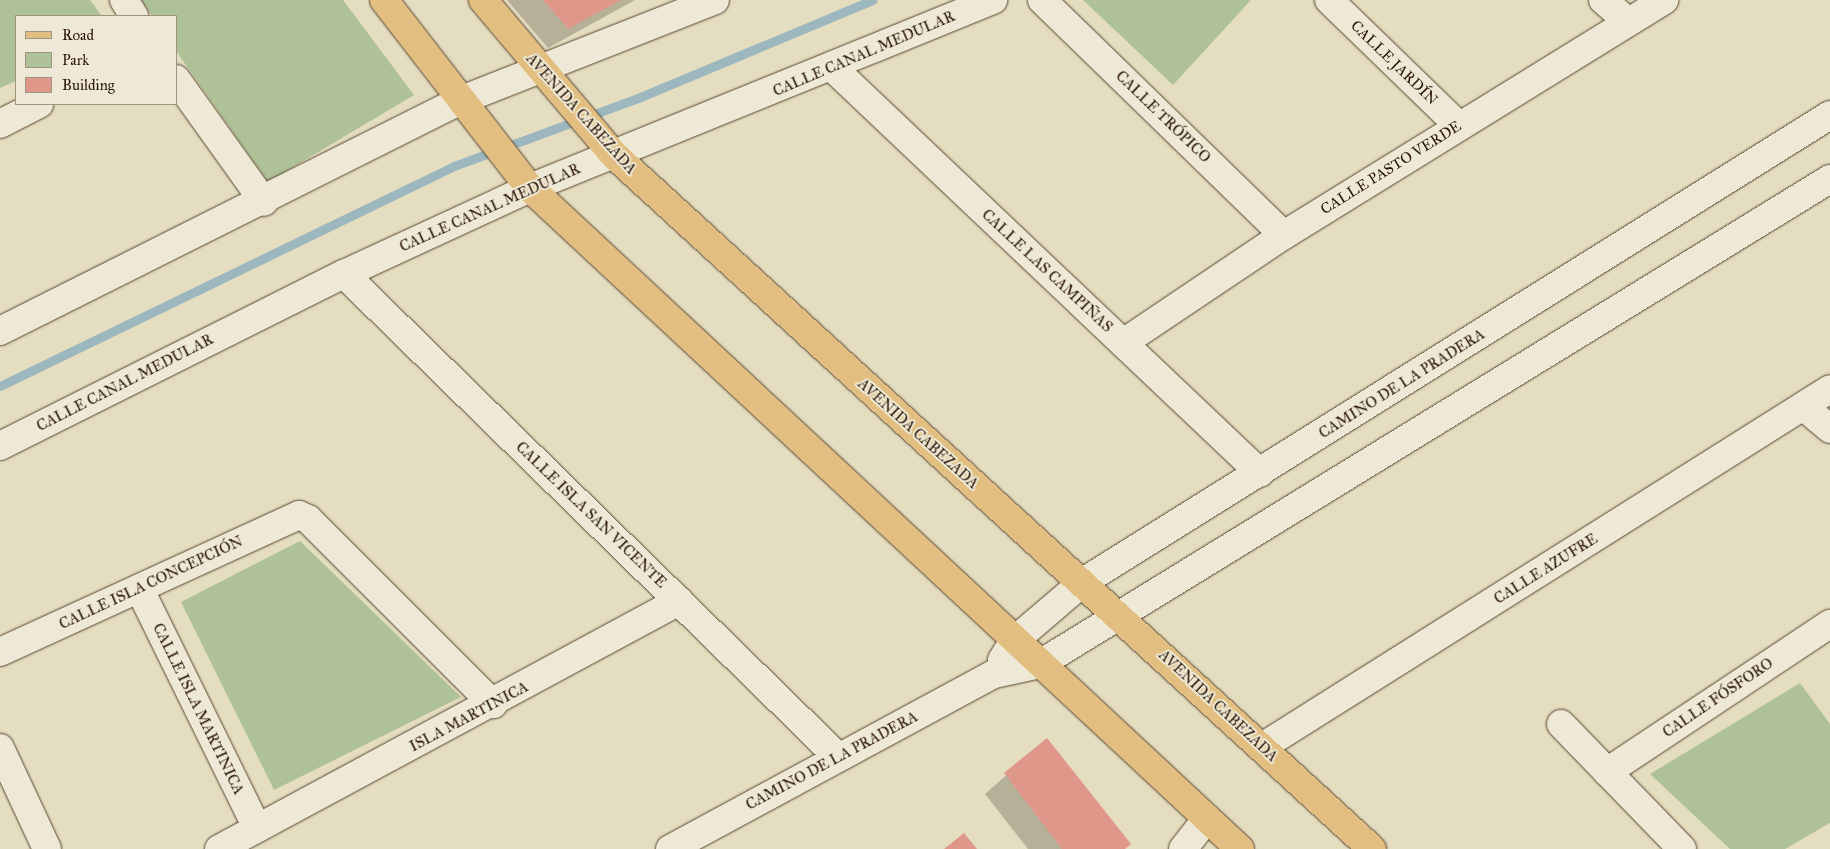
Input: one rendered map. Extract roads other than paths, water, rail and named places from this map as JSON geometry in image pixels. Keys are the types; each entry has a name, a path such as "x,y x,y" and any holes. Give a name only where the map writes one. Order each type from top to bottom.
{"main road":[{"path":"384,0 467,111 523,179 1014,641 1240,849"},
{"name":"AVENIDA CABEZADA","path":"483,0 607,147 1120,615 1372,849"}],"street":[{"path":"124,0 133,15"},
{"path":"0,331 264,202 467,111 547,78 715,0"},
{"name":"CALLE CANAL MEDULAR","path":"0,446 344,274 523,179 607,147 834,69 994,0"},
{"name":"CALLE TRÓPICO","path":"1042,0 1284,235"},
{"name":"CALLE JARDÍN","path":"1329,0 1459,126"},
{"path":"1603,0 1628,22"},
{"name":"CALLE PASTO VERDE","path":"1123,343 1284,235 1664,0"},
{"name":"CALLE LAS CAMPIÑAS","path":"834,69 1260,473"},
{"path":"178,82 264,202"},
{"path":"0,124 37,105"},
{"name":"CAMINO DE LA PRADERA","path":"994,674 1014,641 1083,582 1830,115"},
{"name":"CAMINO DE LA PRADERA","path":"670,849 994,674 1040,664 1830,179"},
{"name":"CALLE ISLA SAN VICENTE","path":"344,274 838,757"},
{"name":"CALLE AZUFRE","path":"1262,747 1830,389"},
{"path":"1804,407 1830,429"},
{"name":"CALLE ISLA CONCEPCIÓN","path":"0,652 302,516 493,704"},
{"name":"CALLE ISLA MARTINICA","path":"140,590 256,828"},
{"name":"ISLA MARTINICA","path":"219,849 493,704 679,601"},
{"name":"CALLE FÓSFORO","path":"1607,772 1830,624"},
{"path":"1561,724 1682,849"},
{"path":"0,748 47,849"},
{"path":"1183,849 1207,818"}],"waterway":[{"path":"0,386 454,166 638,98 872,0"}]}
